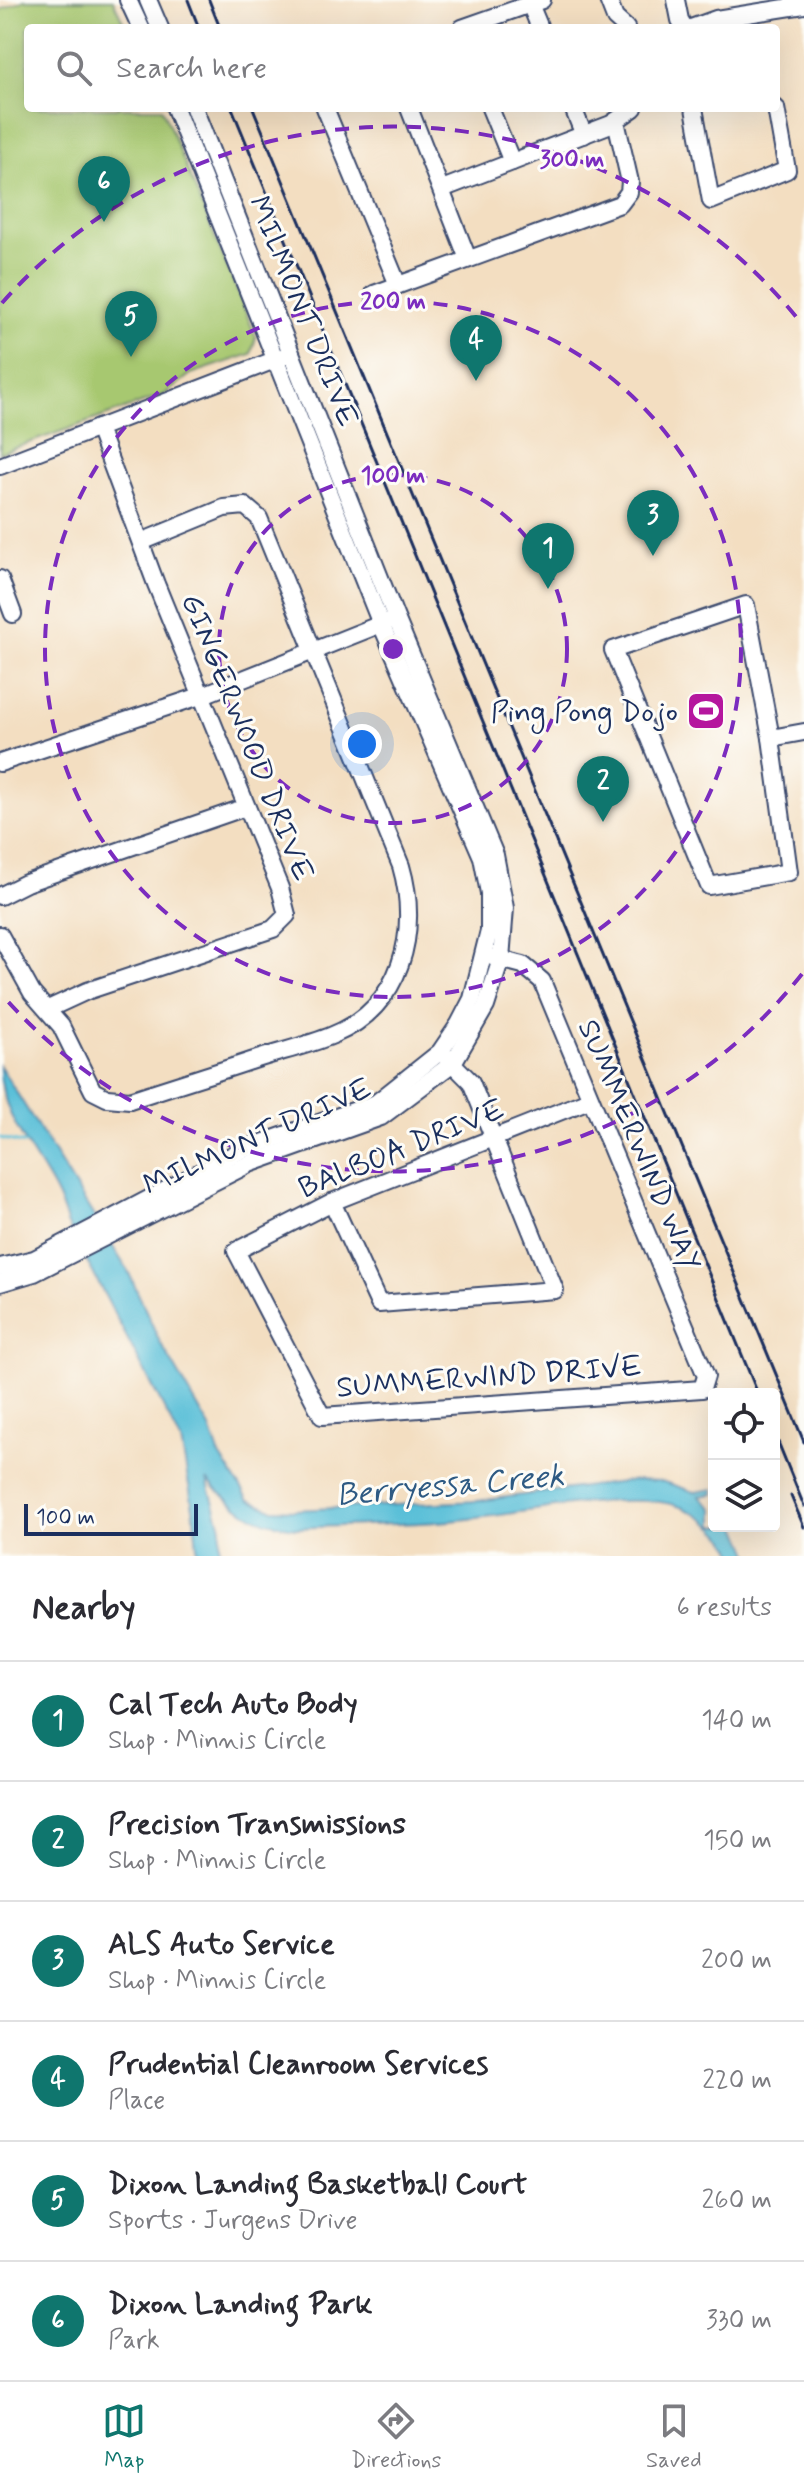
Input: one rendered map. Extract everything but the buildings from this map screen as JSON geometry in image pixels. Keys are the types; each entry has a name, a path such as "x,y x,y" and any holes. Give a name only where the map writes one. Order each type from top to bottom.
{"street":[{"path":"128,0 139,24"},
{"path":"148,0 158,24"},
{"path":"608,0 615,18 622,24"},
{"path":"676,0 680,20 684,24"},
{"path":"473,24 536,2 539,24"},
{"path":"707,24 804,5"},
{"name":"MILMONT DRIVE","path":"58,1254 124,1218 249,1164 381,1117 446,1058 486,1006 505,908 495,855 389,621 283,357 177,112"},
{"name":"MILMONT DRIVE","path":"195,112 283,357"},
{"path":"327,112 398,285"},
{"path":"411,112 468,259"},
{"path":"492,112 512,162"},
{"path":"575,112 584,135"},
{"path":"442,189 584,135 628,112"},
{"path":"695,112 711,201 787,170 777,112"},
{"path":"374,294 625,200 630,182 616,121"},
{"path":"0,466 283,357"},
{"name":"GINGERWOOD DRIVE","path":"48,1009 87,991 273,929 287,915 280,888 98,428"},
{"path":"0,935 32,993 61,1026 93,1091 107,1098 130,1100 336,1034 372,1009 396,977 409,934 410,898 401,866 259,518 245,506 224,508 141,542"},
{"path":"0,579 13,614"},
{"path":"746,605 771,738 789,872 709,886 613,650 746,605"},
{"path":"0,763 203,695 389,621"},
{"path":"771,738 804,732"},
{"path":"0,896 246,807"},
{"name":"SUMMERWIND WAY","path":"494,957 523,965 542,981 706,1376 702,1389"},
{"path":"332,1202 379,1304 555,1290 471,1082 446,1058"},
{"name":"BALBOA DRIVE","path":"236,1251 332,1202 495,1140 589,1100"},
{"name":"SUMMERWIND DRIVE","path":"236,1251 322,1416 702,1389"},
{"path":"0,1267 58,1254"},
{"path":"0,1283 34,1273 58,1254"}],"green space":[{"path":"25,0 113,0 124,24 24,24 24,112 164,112 256,337 251,354 191,374 164,395 0,453 0,10"}],"water":[{"path":"0,1066 128,1271 160,1342 210,1428 219,1454 249,1500 272,1509 294,1510 477,1501 638,1480 661,1481 695,1492 708,1490 708,1495 699,1496 708,1504 708,1522 671,1504 632,1501 576,1504 464,1520 296,1528 281,1526 247,1513 207,1480 221,1527 219,1556 198,1556 181,1441 67,1223 51,1183 8,1110"},
{"path":"719,1532 741,1532 751,1556 736,1556"}],"waterway":[{"path":"0,1138 25,1144"}],"railway":[{"path":"188,0 197,24"},
{"path":"209,0 218,24"},
{"path":"234,112 756,1388"},
{"path":"255,112 804,1442"},
{"path":"780,1447 804,1506"},
{"path":"791,1496 804,1527"}],"place":[{"name":"Dixon Landing Park","path":"104,222"},
{"name":"Dixon Landing Basketball Court","path":"131,357"},
{"name":"Prudential Cleanroom Services","path":"476,381"},
{"name":"ALS Auto Service","path":"653,556"},
{"name":"Cal Tech Auto Body","path":"548,589"},
{"name":"Ping Pong Dojo","path":"706,711"},
{"name":"Precision Transmissions","path":"603,822"}],"water label":[{"name":"Berryessa Creek","path":"450,1484"}]}
